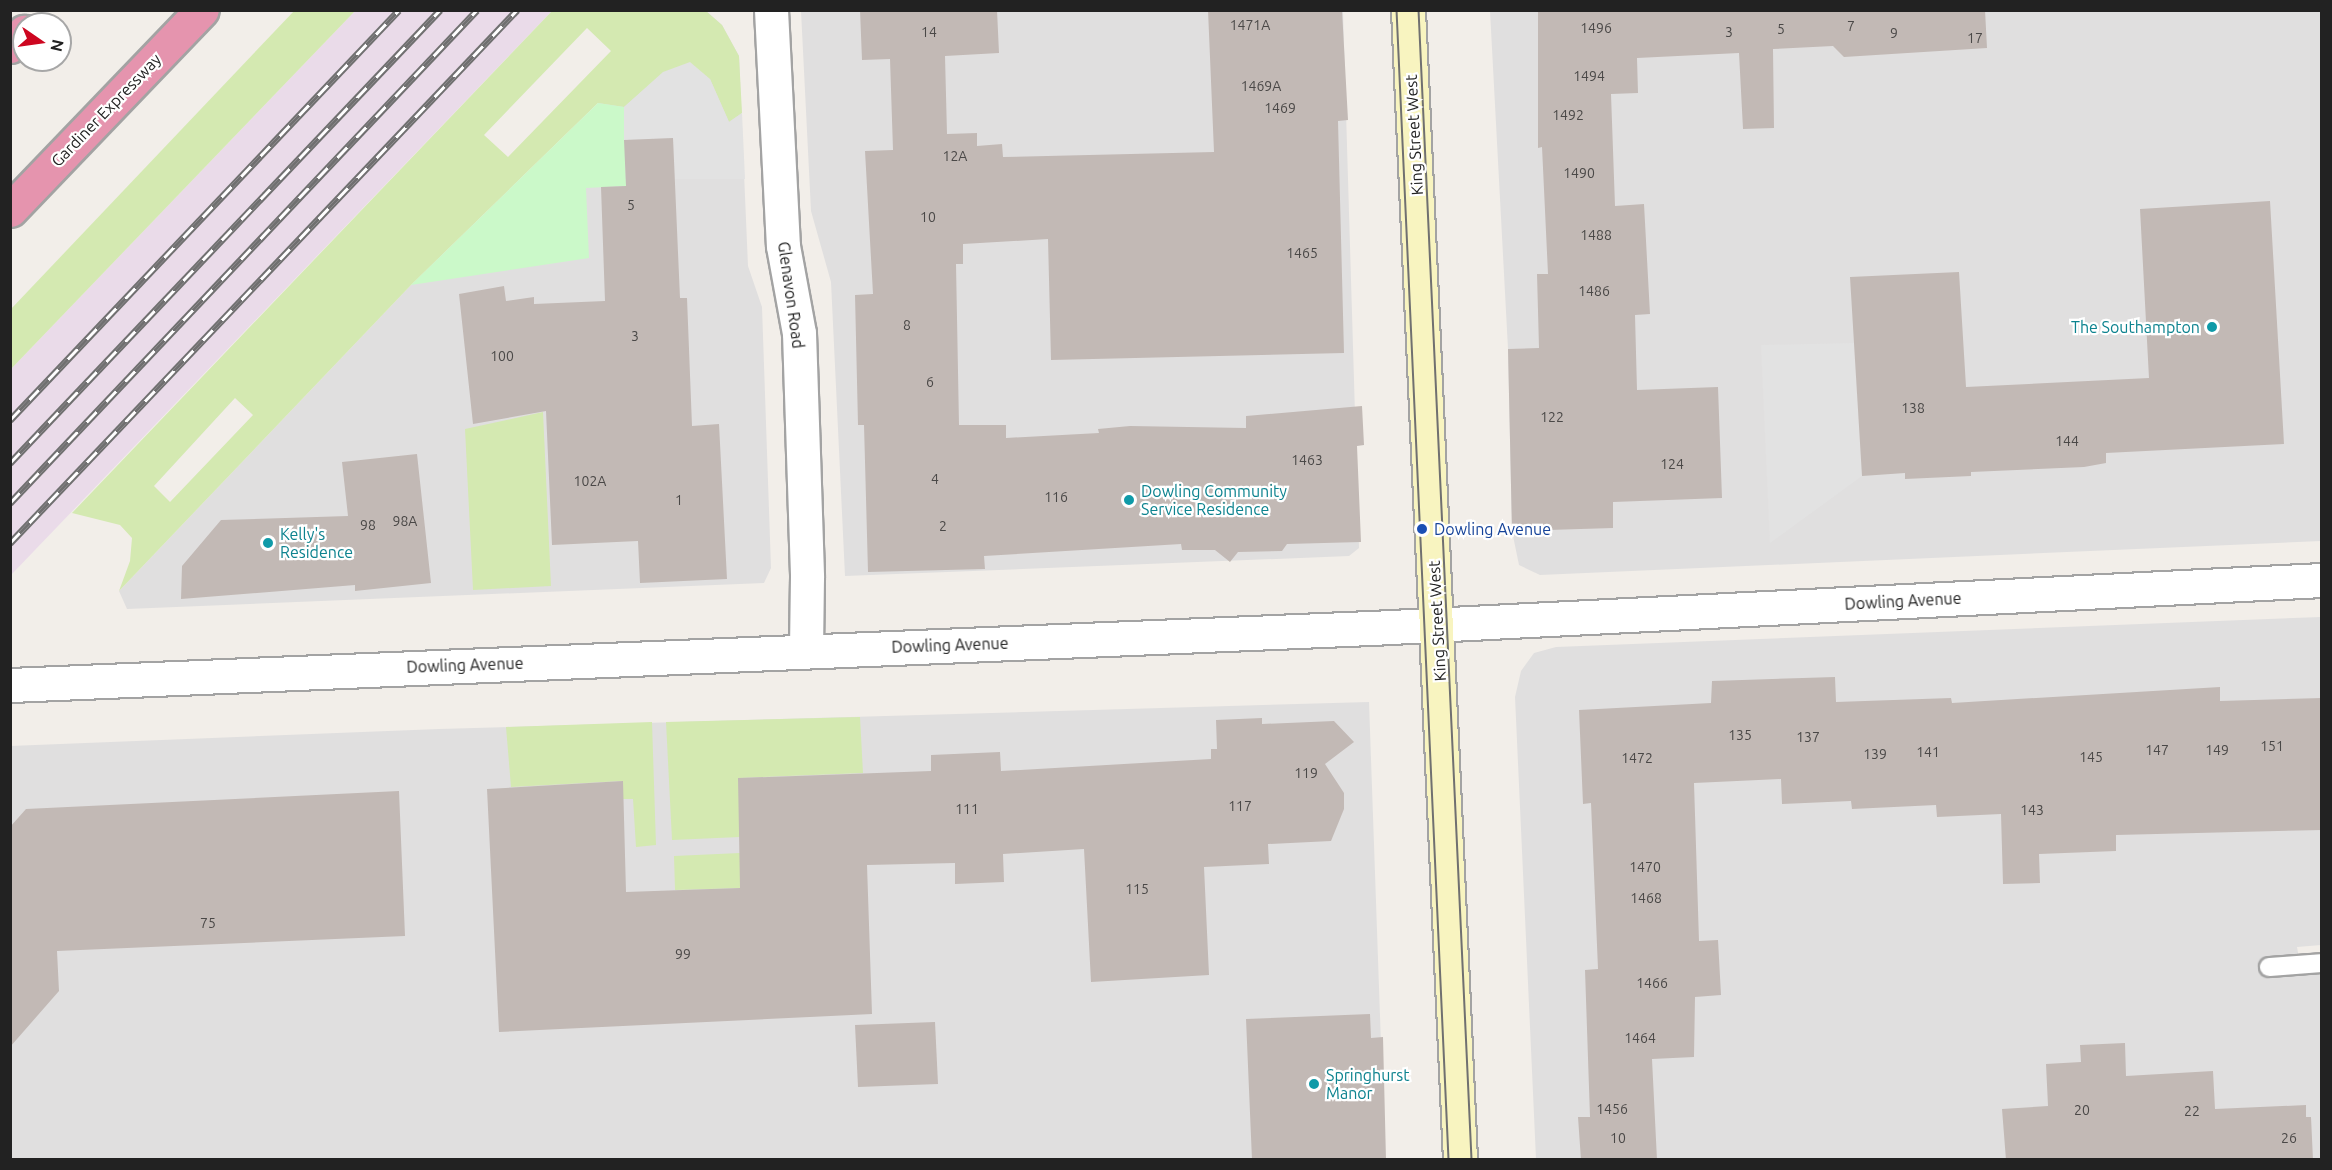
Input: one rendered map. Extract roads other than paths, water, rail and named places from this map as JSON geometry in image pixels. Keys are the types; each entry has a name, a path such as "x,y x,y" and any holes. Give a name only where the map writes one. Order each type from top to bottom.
{"highway":[{"name":"Gardiner Expressway","path":"10,210 202,10"}],"main road":[{"name":"King Street West","path":"1408,10 1438,623 1460,1160"}],"street":[{"name":"Glenavon Road","path":"771,10 783,246 799,333 807,577 806,651"},
{"name":"Dowling Avenue","path":"10,685 1438,623 2322,580"}],"lane":[{"path":"2269,967 2322,963"}],"tram line":[{"path":"1397,10 1449,1160"},
{"path":"1419,10 1472,1160"}],"railway":[{"path":"10,420 399,10"},
{"path":"10,463 440,10"},
{"path":"10,503 477,10"},
{"path":"10,543 517,10"}],"place":[{"name":"The Southampton","path":"2212,327"},
{"name":"Dowling Community Service Residence","path":"1129,500"},
{"name":"Dowling Avenue","path":"1422,529"},
{"name":"Kelly's Residence","path":"268,543"},
{"name":"Springhurst Manor","path":"1314,1084"}]}
